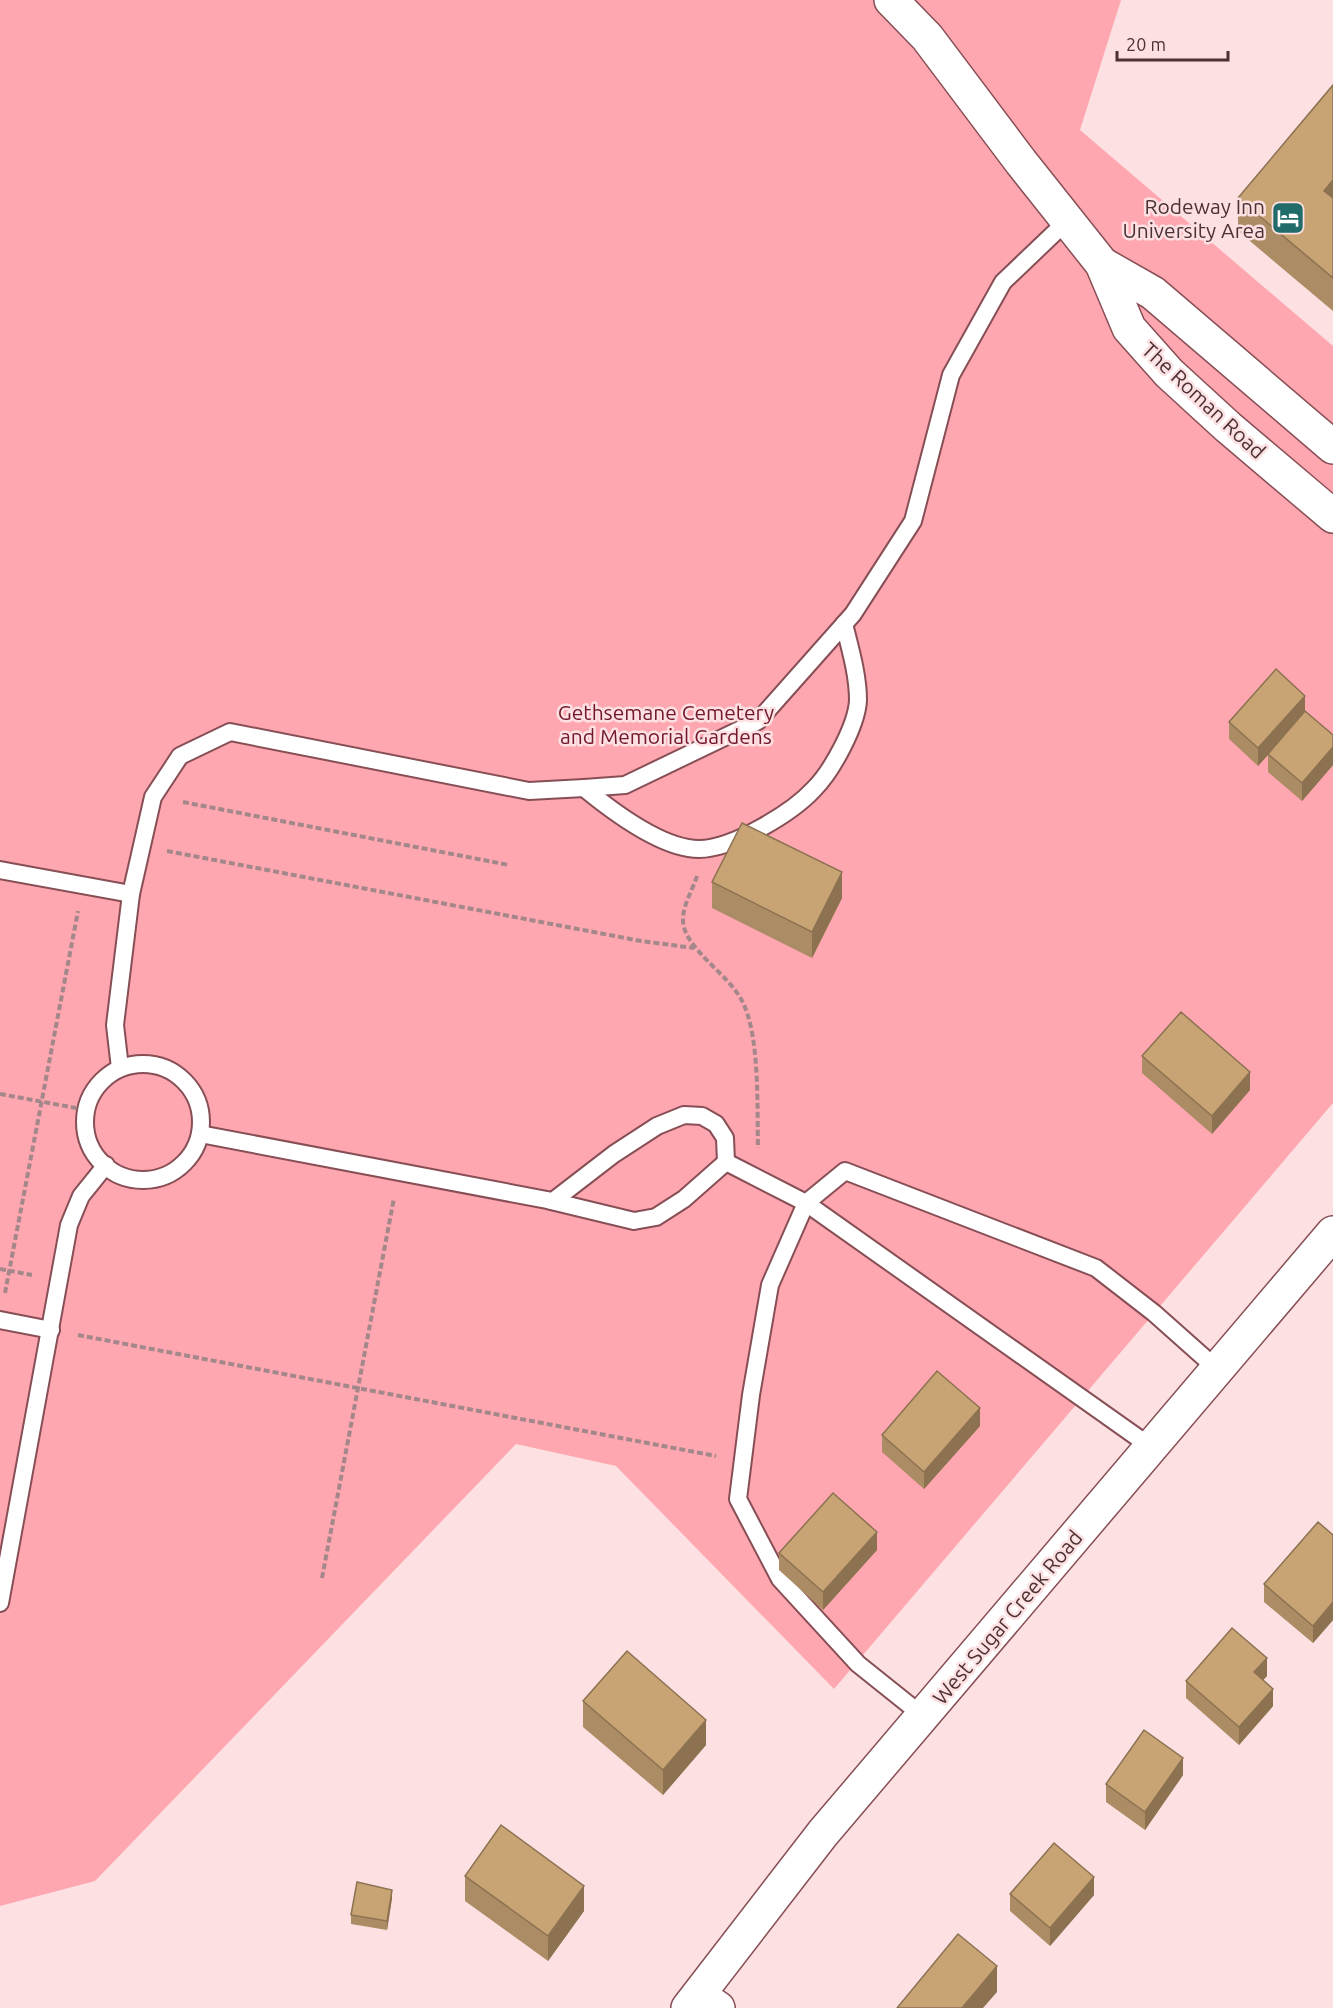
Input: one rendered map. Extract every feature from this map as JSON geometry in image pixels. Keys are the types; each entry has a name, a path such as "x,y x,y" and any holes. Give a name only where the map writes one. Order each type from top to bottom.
{"main road":[{"name":"The Roman Road","path":"891,0 927,37 1102,264 1129,328 1168,373 1333,516"},
{"name":"The Roman Road","path":"1102,264 1153,293 1333,447"},
{"name":"West Sugar Creek Road","path":"702,2004 823,1833 1333,1233"}],"lane":[{"path":"120,1068 116,1025 131,894 153,797 180,756 230,732 529,791 584,788 625,785 758,721 853,614 913,521 951,375 1003,282 1068,220"},
{"path":"584,788 604,804 666,843 699,849 752,833 788,812 815,788 836,758 850,732 858,701 854,668 844,624"},
{"path":"0,870 131,894"},
{"path":"137,1064 155,1065 172,1071 187,1083 196,1099 201,1116 200,1134 192,1153 179,1167 162,1177 142,1180 122,1176 106,1166 93,1150 86,1131 87,1110 93,1092 120,1068 137,1064"},
{"path":"553,1202 614,1154 657,1126 684,1115 702,1116 716,1124 725,1138 726,1162"},
{"path":"200,1134 553,1202 634,1221 656,1217 684,1199 726,1162"},
{"path":"726,1162 806,1203 1151,1447"},
{"path":"0,1603 69,1225 81,1196 106,1166"},
{"path":"923,1716 858,1664 780,1580 738,1499 751,1395 771,1285 806,1203 845,1171 1096,1268 1154,1313 1217,1369"},
{"path":"0,1320 51,1330"}],"path":[{"path":"153,797 509,865"},
{"path":"142,847 641,941 694,948"},
{"path":"699,849 698,872 682,918 685,932 694,948 731,984 743,1002 752,1029 757,1088 758,1179"},
{"path":"0,1320 83,885"},
{"path":"0,1094 87,1110"},
{"path":"322,1578 399,1172"},
{"path":"51,1330 743,1461"}],"green space":[{"name":"Gethsemane Cemetery and Memorial Gardens","path":"0,0 1121,0 1080,130 1333,346 1333,1103 834,1689 616,1466 516,1444 95,1881 0,1906"}],"building":[{"name":"Rodeway Inn University Area","path":"1333,85 1333,180 1324,191 1333,198 1333,278 1238,198"},
{"path":"1276,669 1305,696 1258,748 1229,722"},
{"path":"1305,711 1333,735 1333,747 1302,783 1268,754"},
{"path":"742,823 842,872 812,932 712,882"},
{"path":"1181,1012 1250,1072 1212,1116 1142,1056"},
{"path":"937,1371 980,1408 924,1472 882,1435"},
{"path":"833,1493 877,1532 823,1592 779,1553"},
{"path":"1318,1522 1333,1535 1333,1602 1313,1626 1264,1584"},
{"path":"1232,1628 1267,1658 1254,1672 1273,1689 1239,1727 1186,1681"},
{"path":"627,1651 706,1720 663,1770 583,1701"},
{"path":"1144,1730 1183,1758 1145,1812 1106,1784"},
{"path":"501,1825 584,1886 548,1936 465,1876"},
{"path":"1054,1843 1094,1877 1050,1928 1010,1894"},
{"path":"357,1882 392,1890 387,1921 351,1915"},
{"path":"958,1934 997,1966 962,2008 897,2008"}],"place":[{"name":"Rodeway Inn University Area","path":"1288,218"}]}
